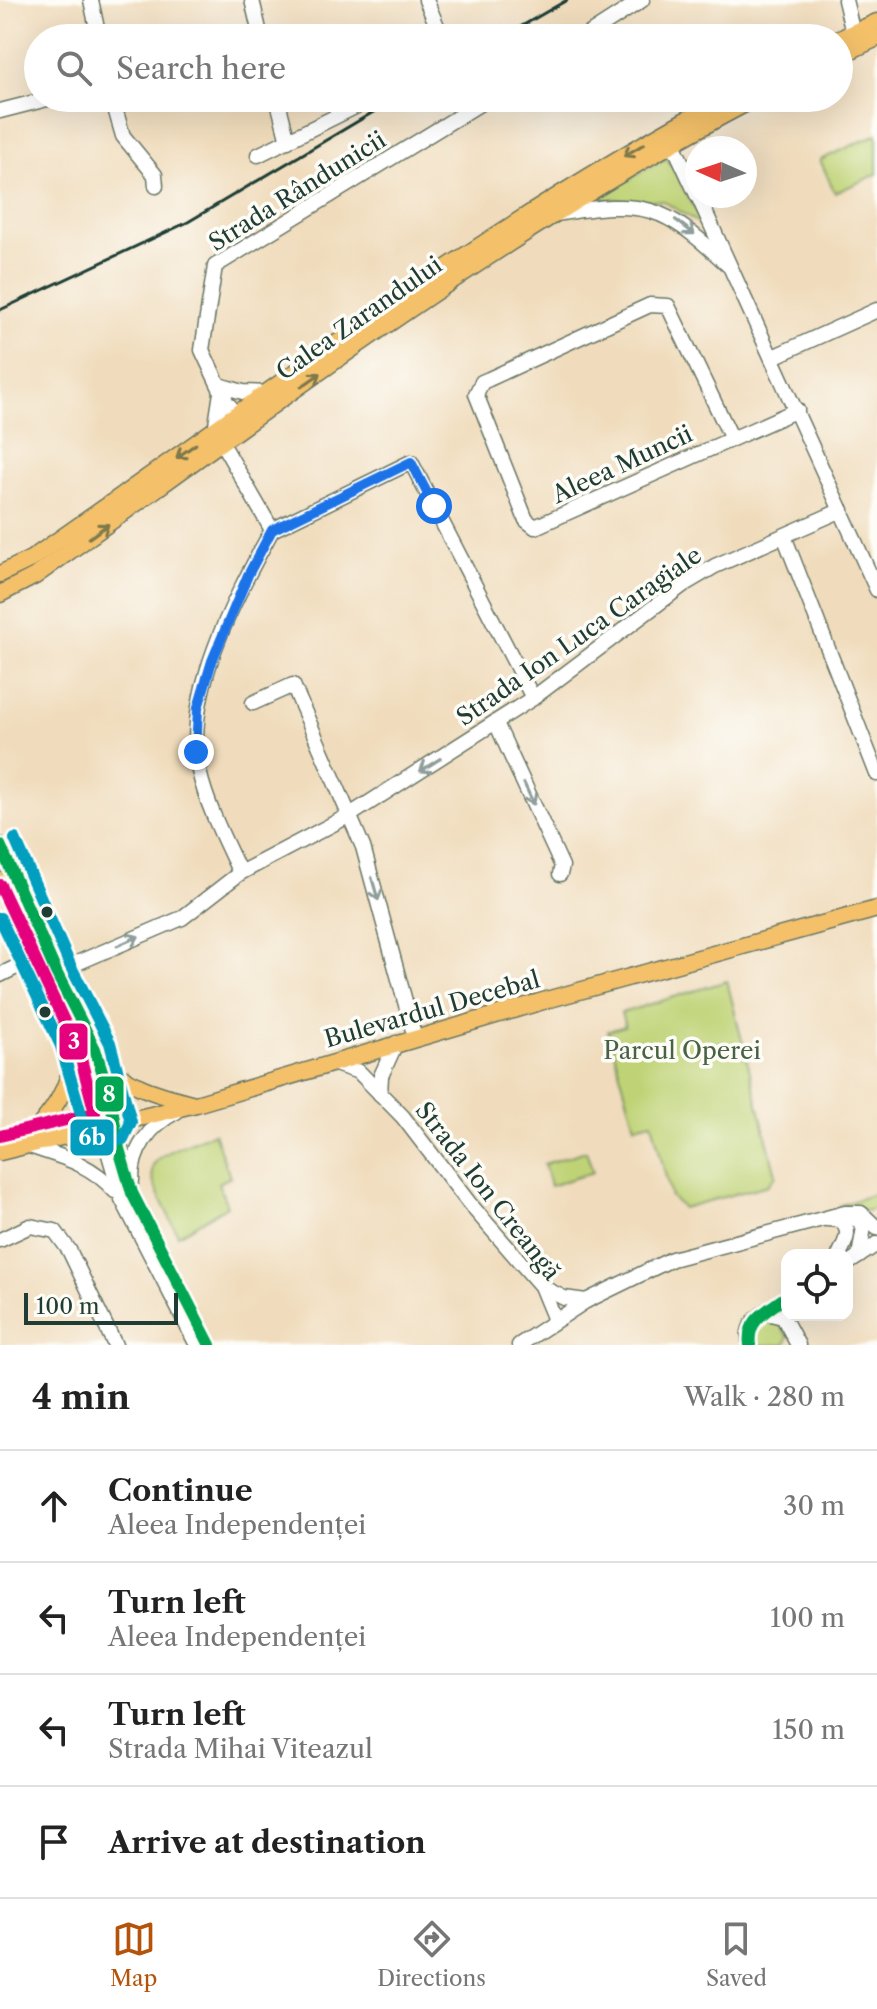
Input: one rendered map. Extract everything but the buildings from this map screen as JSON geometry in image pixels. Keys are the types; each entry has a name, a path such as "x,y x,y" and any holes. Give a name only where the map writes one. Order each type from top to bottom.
{"main road":[{"path":"853,33 877,22"},
{"path":"853,49 877,38"},
{"name":"Calea Zarandului","path":"0,594 35,576 243,420 706,112"},
{"name":"Calea Zarandului","path":"243,420 268,393 406,295 670,137 725,112"},
{"name":"Calea Zarandului","path":"0,574 31,559 219,437"},
{"path":"0,845 56,972 95,1049 116,1073 139,1086 196,1104"},
{"path":"0,881 76,1040 108,1126"},
{"name":"Bulevardul Decebal","path":"0,1152 21,1144 196,1104 396,1043 877,909"},
{"path":"21,1144 49,1116 67,1089 76,1040"},
{"path":"95,1049 108,1126"}],"street":[{"path":"91,0 96,24"},
{"path":"252,0 258,24"},
{"path":"426,0 436,24"},
{"path":"605,24 642,0"},
{"path":"845,0 846,24"},
{"path":"0,111 24,105"},
{"path":"116,112 123,136 155,175 156,186"},
{"path":"281,112 288,141"},
{"path":"258,155 345,112"},
{"name":"Strada Rândunicii","path":"222,386 202,350 212,273 220,261 466,112"},
{"path":"670,137 685,169"},
{"path":"556,214 613,208 658,212 687,227 734,271"},
{"path":"703,208 842,510 870,556 877,590"},
{"name":"Aleea Muncii","path":"731,437 668,306 650,305 482,382 476,394 526,520 535,527 797,410"},
{"path":"773,357 877,310"},
{"path":"222,386 243,392 268,393"},
{"path":"222,386 235,397 243,420"},
{"path":"222,386 219,437 272,530"},
{"path":"240,873 205,792 195,734 198,708 212,661 248,575 272,530 411,462 533,698"},
{"name":"Strada Ion Luca Caragiale","path":"56,972 182,918 240,873 350,815 496,723 683,585 842,510"},
{"path":"784,536 877,774"},
{"path":"253,703 293,685 350,815 378,899 415,1038"},
{"path":"496,723 562,866 560,874"},
{"path":"0,975 35,958"},
{"name":"Strada Ion Creangă","path":"380,1094 381,1076 396,1043"},
{"name":"Strada Ion Creangă","path":"332,1063 359,1072 403,1117 469,1203 541,1286 555,1320"},
{"path":"127,1196 135,1156 149,1132 172,1114 196,1104"},
{"path":"108,1126 127,1196 192,1343"},
{"path":"21,1144 72,1158 127,1196 210,1345"},
{"path":"845,1213 862,1222 856,1254"},
{"path":"519,1345 586,1301 672,1259 845,1213 861,1213 877,1229 856,1254"},
{"path":"827,1219 840,1220 847,1229 843,1249"},
{"path":"0,1240 19,1230 39,1227 55,1231 62,1239 115,1345"},
{"path":"856,1254 877,1244"},
{"path":"541,1286 564,1298 586,1301"},
{"path":"748,1344 754,1320 781,1301"},
{"path":"766,1313 783,1317 792,1332"}],"green space":[{"path":"877,134 877,174 835,193 820,160"},
{"path":"667,158 685,191 685,208 695,208 705,227 663,201 593,199"},
{"name":"Parcul Operei","path":"727,981 776,1175 768,1185 683,1208 671,1197 652,1122 635,1126 608,1031 625,1026 621,1013"},
{"path":"214,1133 230,1177 218,1183 227,1206 178,1235 157,1192 152,1168 158,1159 170,1152"},
{"path":"586,1151 593,1172 550,1186 544,1164"},
{"path":"877,1193 876,1208 866,1211 841,1205"},
{"path":"776,1318 788,1337 785,1345 756,1345 753,1331 759,1321"}],"railway":[{"path":"525,24 567,0"},
{"path":"0,310 188,222 373,112"}],"transit line":[{"name":"6b","path":"0,918 61,1046 87,1134 99,1143 123,1139 131,1122 110,1043 70,965 15,839"},
{"name":"8","path":"0,845 56,972 95,1049 110,1096 119,1149 132,1193 210,1345"},
{"name":"3","path":"0,885 80,1055 95,1113 0,1136"},
{"name":"8","path":"750,1345 755,1322 781,1300"}],"route":[{"path":"196,752 198,708 204,684 248,575 272,530 411,462 434,506"}]}
